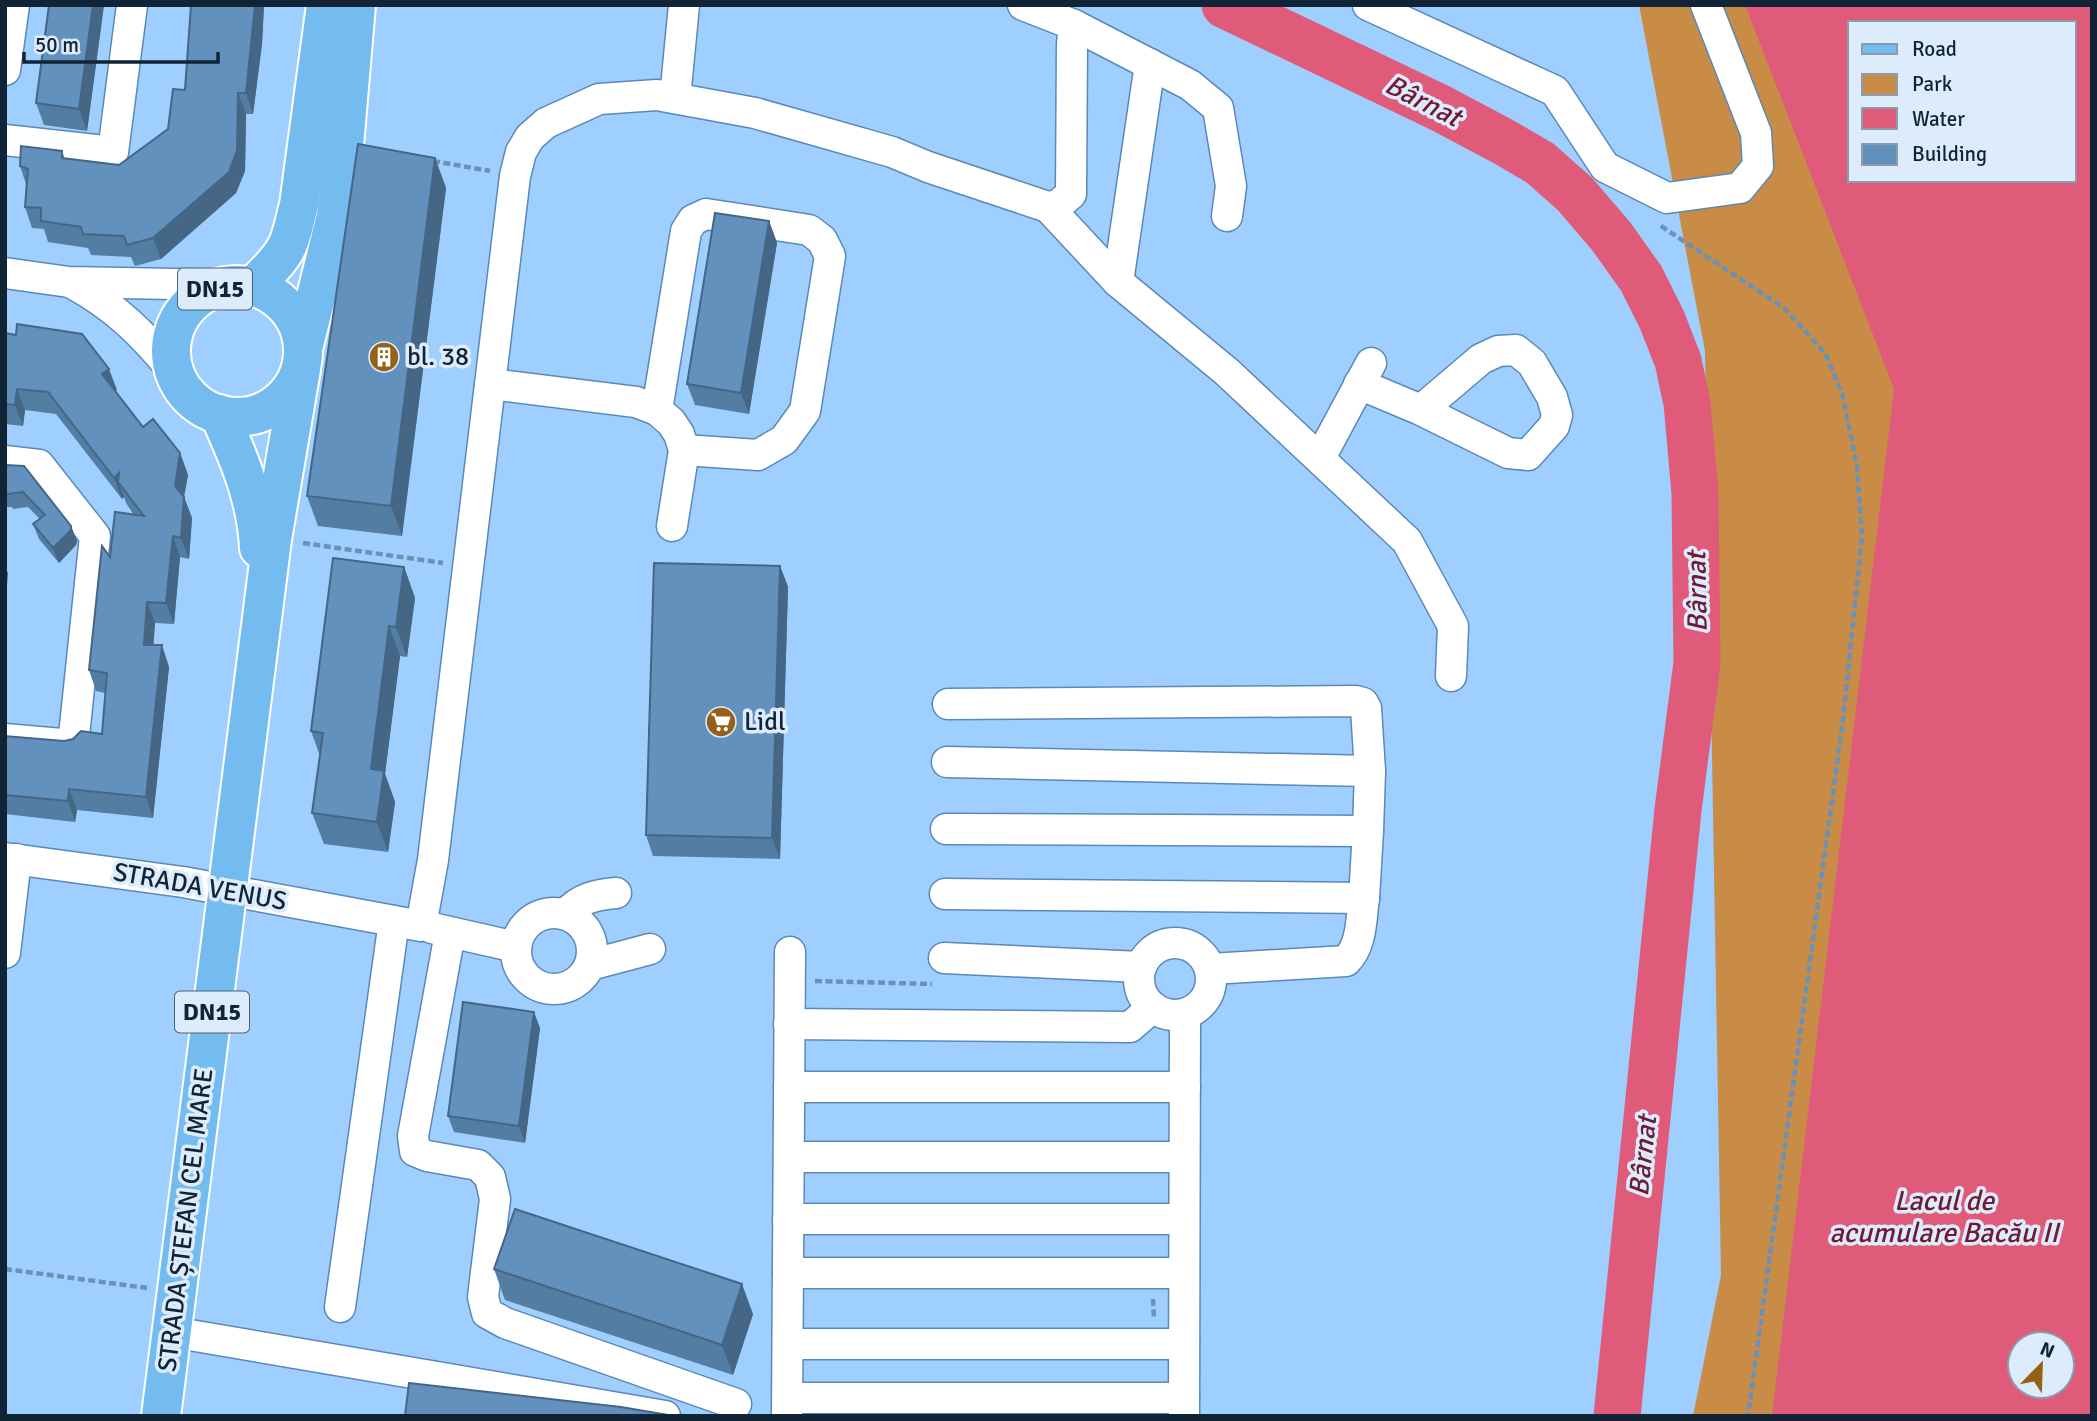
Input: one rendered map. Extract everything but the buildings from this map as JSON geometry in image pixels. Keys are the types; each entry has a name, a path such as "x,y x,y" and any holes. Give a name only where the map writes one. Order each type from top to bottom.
{"main road":[{"name":"DN15","path":"174,372 171,349 175,327 187,307 204,293 239,286 272,267 286,248 299,205 326,5"},
{"path":"340,5 336,31 351,64"},
{"name":"DN15","path":"263,607 302,359 336,216 356,5"},
{"name":"DN15","path":"219,414 240,417 260,413 278,403 292,388 302,359 299,328 289,309 272,295 239,286"},
{"path":"174,372 184,390 200,405 219,414"},
{"name":"DN15","path":"219,414 249,484 258,526 263,607"},
{"name":"STRADA ȘTEFAN CEL MARE","path":"161,1416 263,607"}],"street":[{"path":"5,70 14,5"},
{"path":"5,139 113,152 132,5"},
{"path":"675,97 684,5"},
{"path":"1023,5 1074,25 1190,85 1218,108 1231,186 1227,216"},
{"path":"1368,5 1555,91 1605,167 1667,198 1740,187 1758,166 1756,133 1706,5"},
{"path":"1048,207 1058,205 1071,194 1074,25"},
{"path":"1118,282 1150,64"},
{"path":"340,1307 407,924 435,846 515,176 521,152 530,137 545,123 599,99 657,95 675,97 755,113 892,152 928,167 1048,207 1118,282 1227,372 1407,541 1453,626 1451,676"},
{"path":"657,410 686,231 693,220 706,214 719,216 808,230 822,240 831,256 805,411 784,440 758,455 684,450"},
{"path":"5,273 69,282 239,286"},
{"path":"69,282 120,313 174,372"},
{"path":"1320,458 1365,374 1421,410"},
{"path":"490,384 636,402 657,410 671,422 684,450 672,526"},
{"path":"5,461 39,465 94,536 73,745 5,739"},
{"path":"948,704 1363,703 1366,708 1370,771 1368,831 1364,898 1358,944 1354,954 1346,961 1209,969"},
{"path":"947,762 1370,771"},
{"path":"946,830 1368,831"},
{"path":"5,953 11,858"},
{"name":"STRADA VENUS","path":"11,858 228,890 516,947"},
{"path":"945,894 1364,898"},
{"path":"554,912 583,937 584,976 574,984 562,988 550,989 537,985 527,978 520,968 516,947 522,930 530,921 554,912"},
{"path":"450,933 413,1136 415,1151 427,1156 478,1165 490,1177 495,1199 483,1297 487,1314 736,1404"},
{"path":"1165,944 1187,945 1205,959 1209,969 1209,992 1195,1009 1185,1014 1162,1013 1145,999 1140,989 1141,967 1146,957 1165,944"},
{"path":"790,952 787,1407 1184,1407 1185,1014"},
{"path":"944,958 1141,967"},
{"path":"789,1024 1130,1027 1153,1007"},
{"path":"789,1087 1185,1087"},
{"path":"789,1157 1184,1157"},
{"path":"789,1219 1184,1219"},
{"path":"788,1273 1184,1273"},
{"path":"172,1332 664,1416"},
{"path":"788,1344 1184,1344"}],"path":[{"path":"423,160 515,176"},
{"path":"1659,225 1784,308 1825,353 1842,393 1857,466 1862,536 1843,719 1748,1416"},
{"path":"272,539 468,566"},
{"path":"5,1269 177,1292"}],"green space":[{"name":"Lacul de acumulare Bacău II","path":"1639,5 2092,5 2092,1416 1693,1416 1721,1275 1705,351"}],"water":[{"name":"Lacul de acumulare Bacău II","path":"1745,5 2092,5 2092,1416 1772,1416 1894,389"}],"waterway":[{"name":"Bârnat","path":"1225,5 1440,108 1540,163 1575,194 1611,236 1641,278 1678,361 1687,403 1695,493 1697,663 1678,810 1617,1416"}],"place":[{"name":"bl. 38","path":"384,357"},
{"name":"Lidl","path":"721,722"}]}
